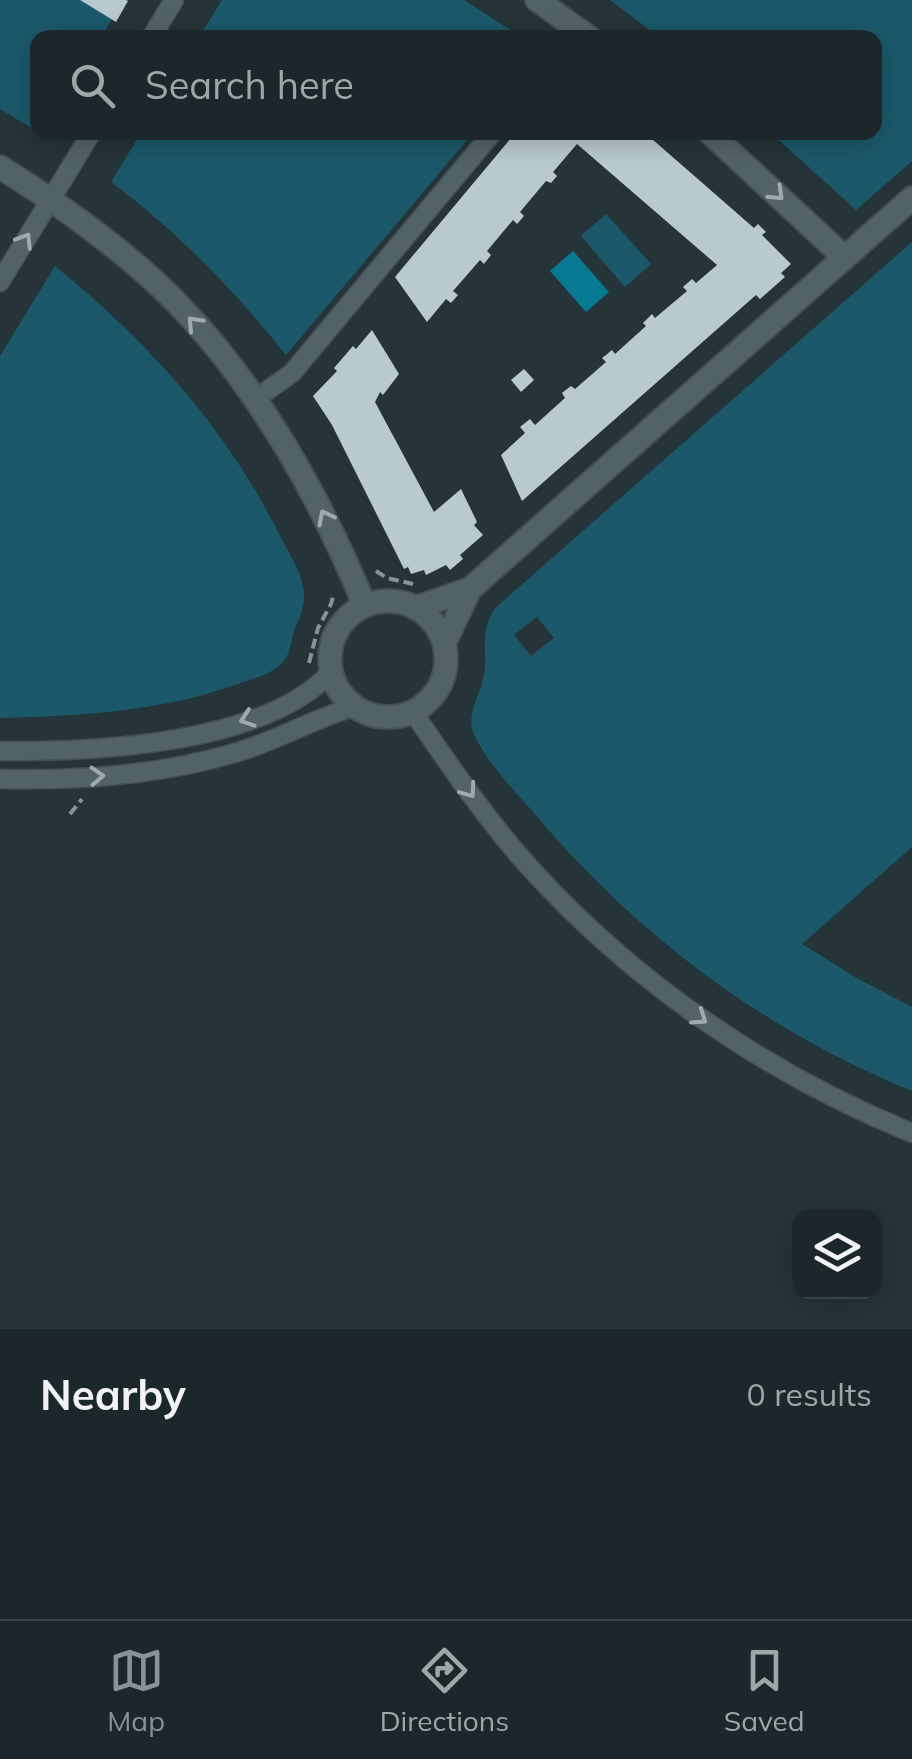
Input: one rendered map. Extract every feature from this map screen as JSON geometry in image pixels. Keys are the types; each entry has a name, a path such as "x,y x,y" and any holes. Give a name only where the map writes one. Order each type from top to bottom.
{"street":[{"path":"156,30 174,0"},
{"path":"537,0 575,30"},
{"path":"0,282 87,140"},
{"path":"254,400 292,372 487,140"},
{"path":"718,140 844,257"},
{"path":"0,167 51,199 144,272 201,330 293,458 326,518 365,606"},
{"path":"415,608 470,589 912,198"},
{"path":"444,644 470,589"},
{"path":"390,602 415,608 433,623 444,644 446,667 438,689 413,712 388,718 353,706 339,692 331,672 330,652 336,633 348,617 365,606 390,602"},
{"path":"0,751 120,747 208,732 295,701 331,672"},
{"path":"0,779 114,775 178,767 239,752 353,706"},
{"path":"413,712 484,812 532,870 636,970 679,1004 755,1052 814,1086 912,1133"}],"path":[{"path":"306,669 318,628 333,600 333,584"}],"shaded area":[{"path":"0,0 80,0 112,19 105,30 30,30 30,127 0,109"},
{"path":"222,0 464,0 510,30 203,30"},
{"path":"610,0 912,0 912,161 856,210 779,140 882,140 882,30 650,30"},
{"path":"136,140 467,140 286,355 204,263 111,182"},
{"path":"606,214 651,264 625,287 581,236"},
{"path":"912,242 912,847 802,944 912,1007 912,1091 805,1039 706,975 615,899 509,785 486,755 472,727 472,712 484,675 487,627 494,609","holes":["537,617 554,638 531,656 514,635"]},
{"path":"573,251 609,292 586,312 550,271"},
{"path":"55,266 121,324 181,387 234,456 292,559 301,580 303,604 286,657 268,673 216,691 156,705 0,718 0,356"}],"building":[{"path":"80,0 126,0 128,1 116,22"},
{"path":"509,140 653,140 754,228 758,224 766,232 762,235 791,264 781,273 785,277 760,299 756,295 522,501 501,455 525,433 520,427 530,419 535,425 565,398 562,393 571,386 575,389 606,362 602,358 612,350 615,354 646,326 643,323 652,314 655,318 687,291 683,287 692,279 696,283 717,265 577,144 553,172 557,176 551,183 546,181 520,212 524,216 517,224 513,220 487,251 491,255 484,264 480,260 453,291 458,295 451,303 446,299 427,322 395,277"},
{"path":"372,330 399,374 375,402 434,512 461,489 477,522 474,525 483,535 460,555 463,559 450,570 446,565 426,575 424,570 411,574 408,567 404,569 332,425 313,396 337,371 334,368 353,346 356,349"},
{"path":"524,369 534,380 521,392 511,380"}]}
